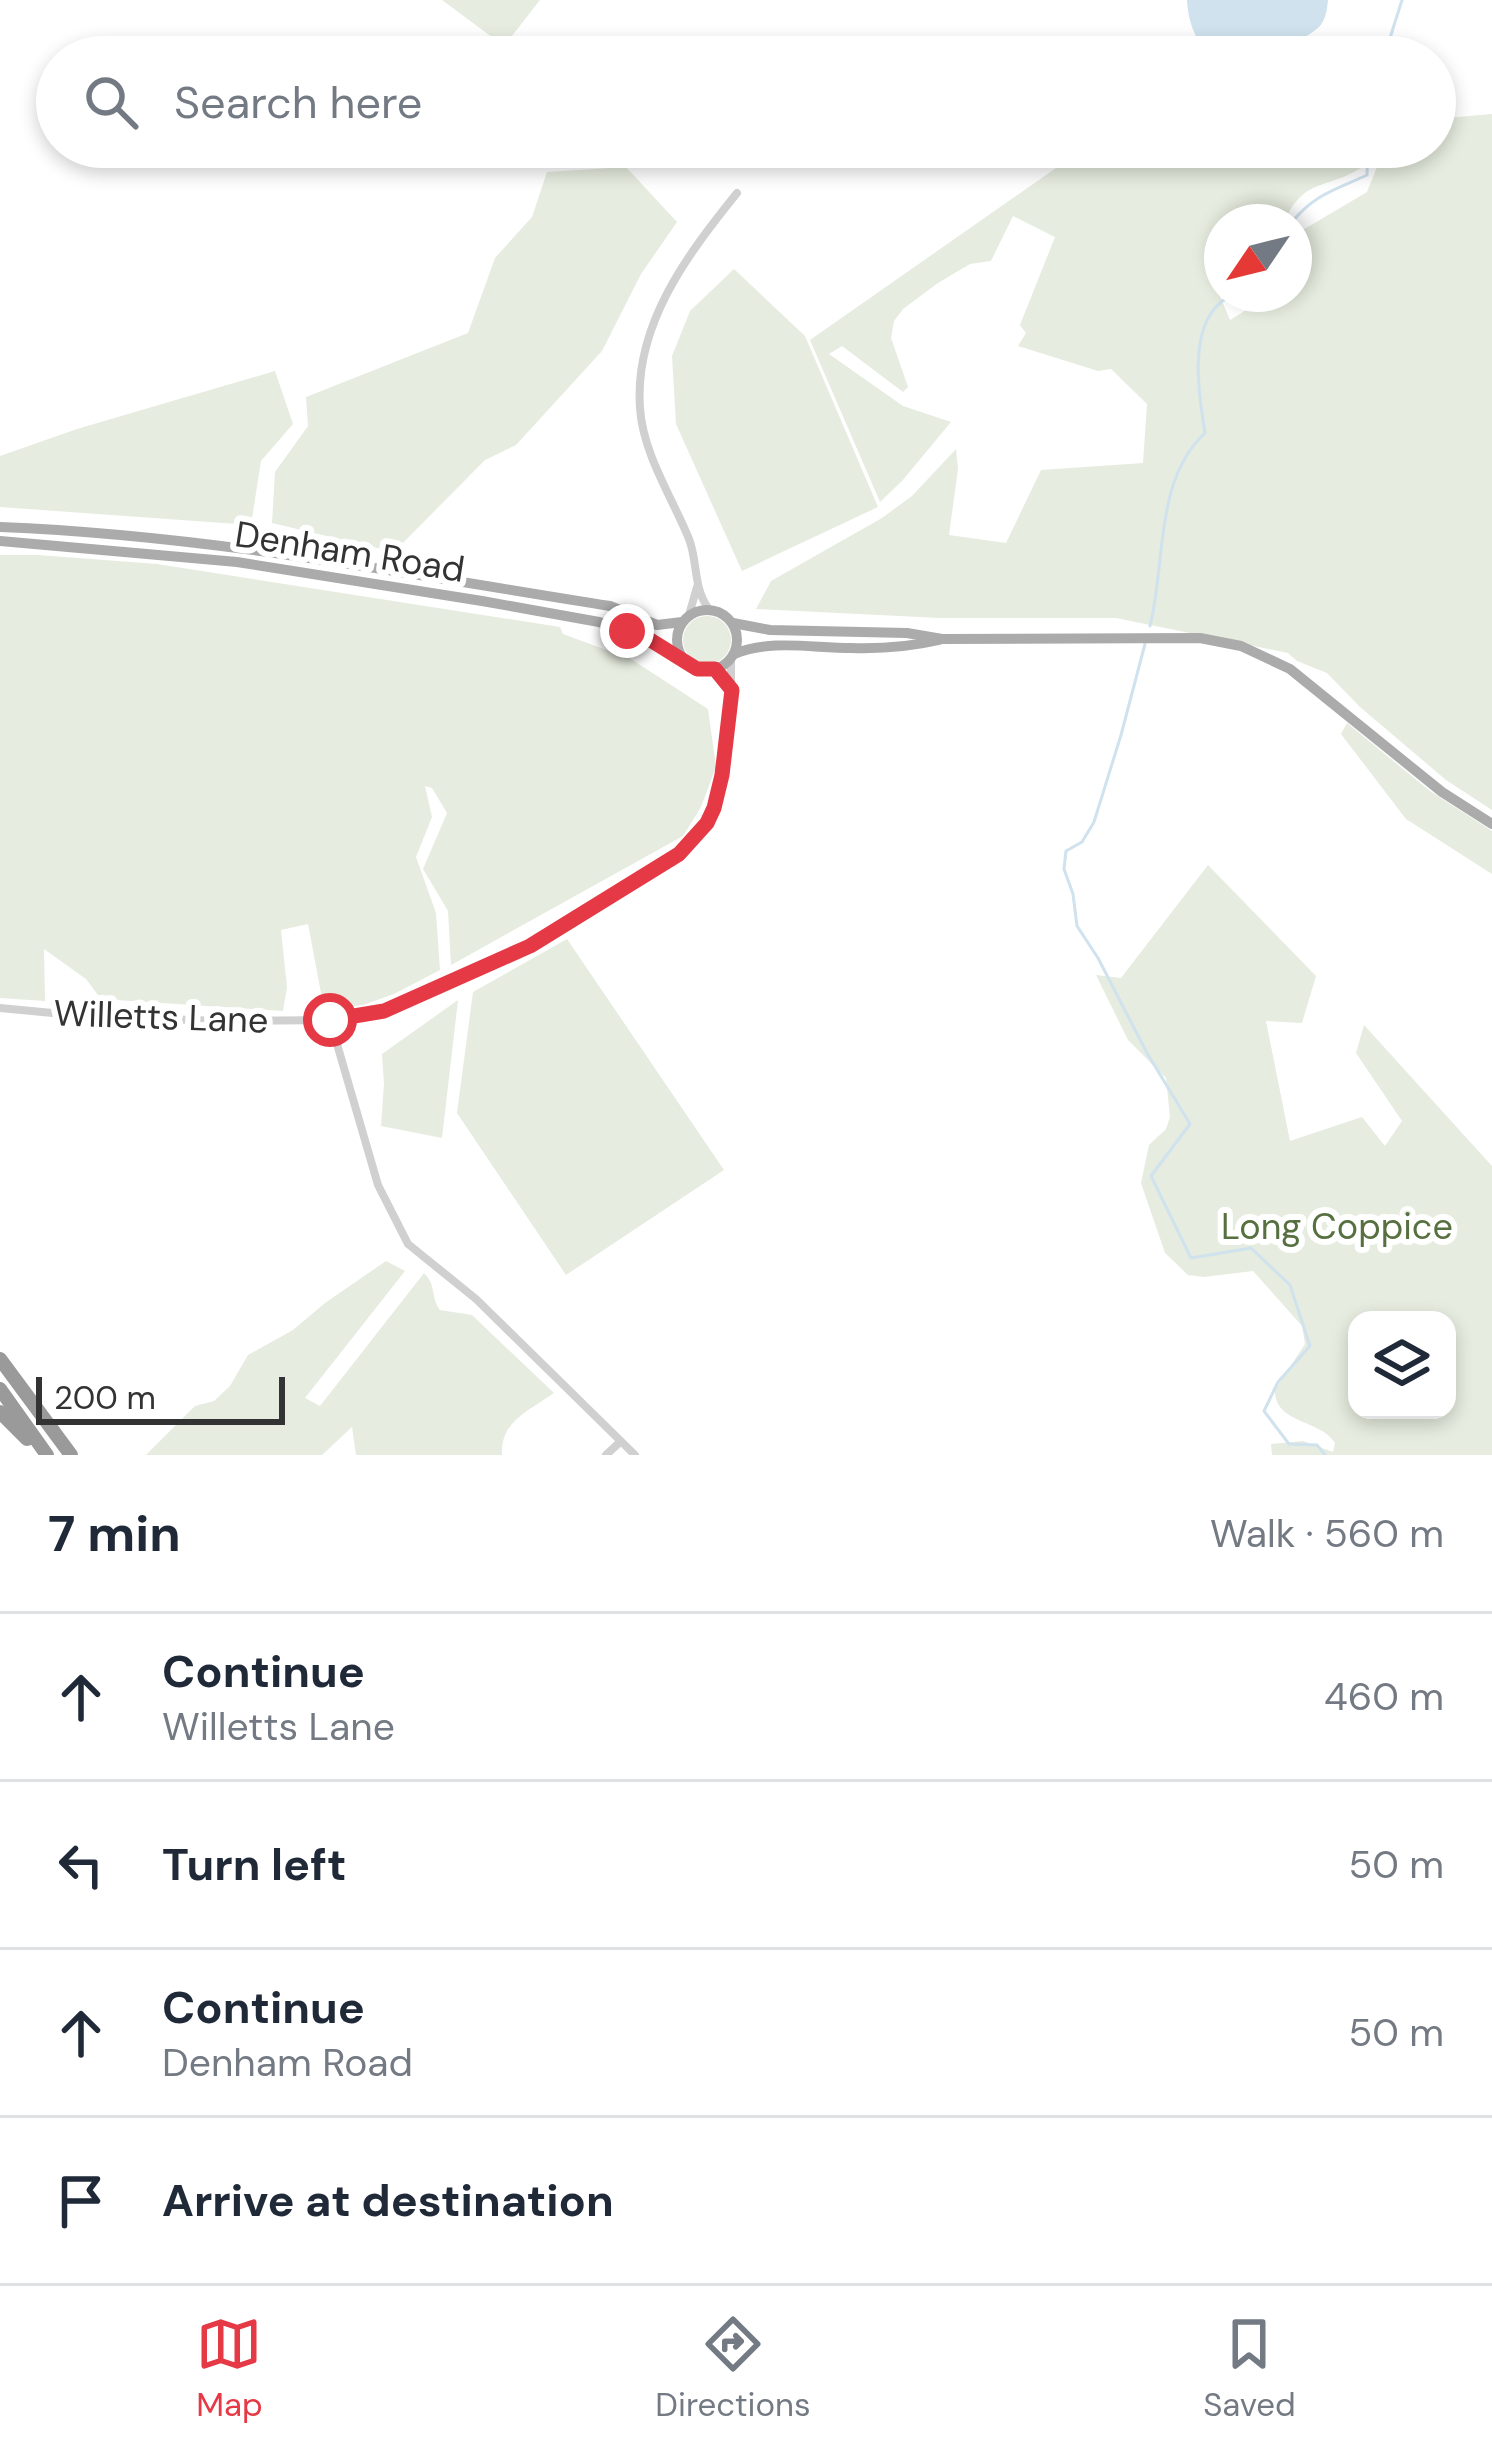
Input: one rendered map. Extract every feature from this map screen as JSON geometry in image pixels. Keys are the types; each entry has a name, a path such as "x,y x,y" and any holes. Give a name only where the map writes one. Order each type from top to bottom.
{"highway":[{"path":"0,1359 71,1455"},
{"path":"0,1389 45,1455"},
{"path":"0,1412 45,1455"}],"main road":[{"name":"Denham Road","path":"0,526 195,542 610,606 657,625 686,619"},
{"name":"Denham Road","path":"0,541 237,562 482,601 599,622 683,658"},
{"path":"942,639 910,647 856,649 762,645 715,669 697,669 683,658 677,640 686,619 709,609 734,623 770,630 908,633 942,639 1200,638 1241,646 1290,669 1442,792 1492,824"},
{"path":"733,657 738,639 734,623"}],"street":[{"path":"709,609 698,585 692,544 652,456 640,410 643,357 660,304 737,193"},
{"path":"686,619 698,585"},
{"name":"Willetts Lane","path":"0,1008 107,1017 330,1020 384,1011 530,946 679,854 707,823 722,775 733,657"},
{"path":"715,669 732,690"},
{"path":"330,1020 378,1185 408,1244 476,1299 635,1455"},
{"path":"606,1455 620,1442"}],"green space":[{"path":"442,0 540,0 512,36 491,36"},
{"path":"1492,114 1492,810 1446,780 1327,673 1288,653 1116,618 940,618 756,609 771,581 882,518 912,496 956,449 958,469 949,535 1006,543 1041,470 1143,463 1147,404 1111,369 1098,371 1018,346 1026,333 1020,325 1055,237 1013,216 991,261 970,264 938,283 894,321 891,338 908,387 903,392 842,346 829,354 903,406 951,422 880,502 810,340 1056,168 1361,168 1308,191 1295,204 1204,204 1204,312 1227,312 1230,320 1243,312 1312,312 1312,224 1367,192 1377,168 1456,168 1456,117"},
{"path":"627,168 677,222 641,274 602,351 516,445 485,460 394,552 272,523 275,472 308,426 306,397 468,333 495,258 532,217 547,172"},
{"path":"734,269 805,336 878,507 742,571 676,424 672,356 690,311"},
{"path":"275,371 293,424 261,461 251,525 0,507 0,456"},
{"path":"0,555 157,564 560,627 563,634 631,659 708,709 716,767 701,807 683,836 451,965 448,911 423,869 447,813 432,788 425,786 432,817 416,857 436,913 440,970 363,1005 324,1009 308,924 281,930 287,987 283,1011 101,999 86,979 44,949 45,1001 0,998"},
{"path":"707,616 724,623 731,640 724,657 707,664 690,657 683,640 690,623"},
{"path":"1347,723 1430,791 1492,831 1492,874 1406,819 1341,734"},
{"name":"Long Coppice","path":"1208,865 1316,976 1302,1023 1266,1021 1290,1141 1362,1117 1385,1146 1402,1121 1356,1053 1364,1025 1492,1166 1492,1455 1272,1455 1271,1444 1303,1441 1333,1452 1335,1443 1328,1435 1290,1415 1277,1401 1275,1390 1305,1344 1302,1326 1253,1271 1188,1275 1165,1253 1141,1183 1149,1145 1166,1129 1170,1117 1166,1078 1128,1040 1096,975 1121,978"},
{"path":"567,939 724,1170 566,1275 457,1113 473,992"},
{"path":"458,1000 442,1138 381,1126 382,1054"},
{"path":"386,1261 405,1271 305,1398 320,1406 424,1273 440,1310 472,1315 554,1393 511,1425 502,1455 356,1455 352,1427 322,1455 146,1455 195,1406 214,1401 230,1386 248,1355 293,1330"}],"water":[{"path":"1187,0 1328,0 1323,21 1306,36 1196,36"}],"waterway":[{"path":"1391,36 1402,0"},
{"path":"1311,204 1367,175 1367,168"},
{"path":"1150,626 1169,498 1189,452 1205,433 1198,365 1203,330 1212,312"},
{"path":"1145,644 1094,822 1082,842 1066,851 1064,869 1077,926 1190,1124 1151,1176 1191,1258 1251,1248 1290,1285 1310,1346 1278,1382 1264,1411 1289,1444 1317,1445 1325,1455"}],"route":[{"path":"330,1020 384,1011 530,946 679,854 707,823 722,775 732,690 715,669 697,669 627,631"}]}
